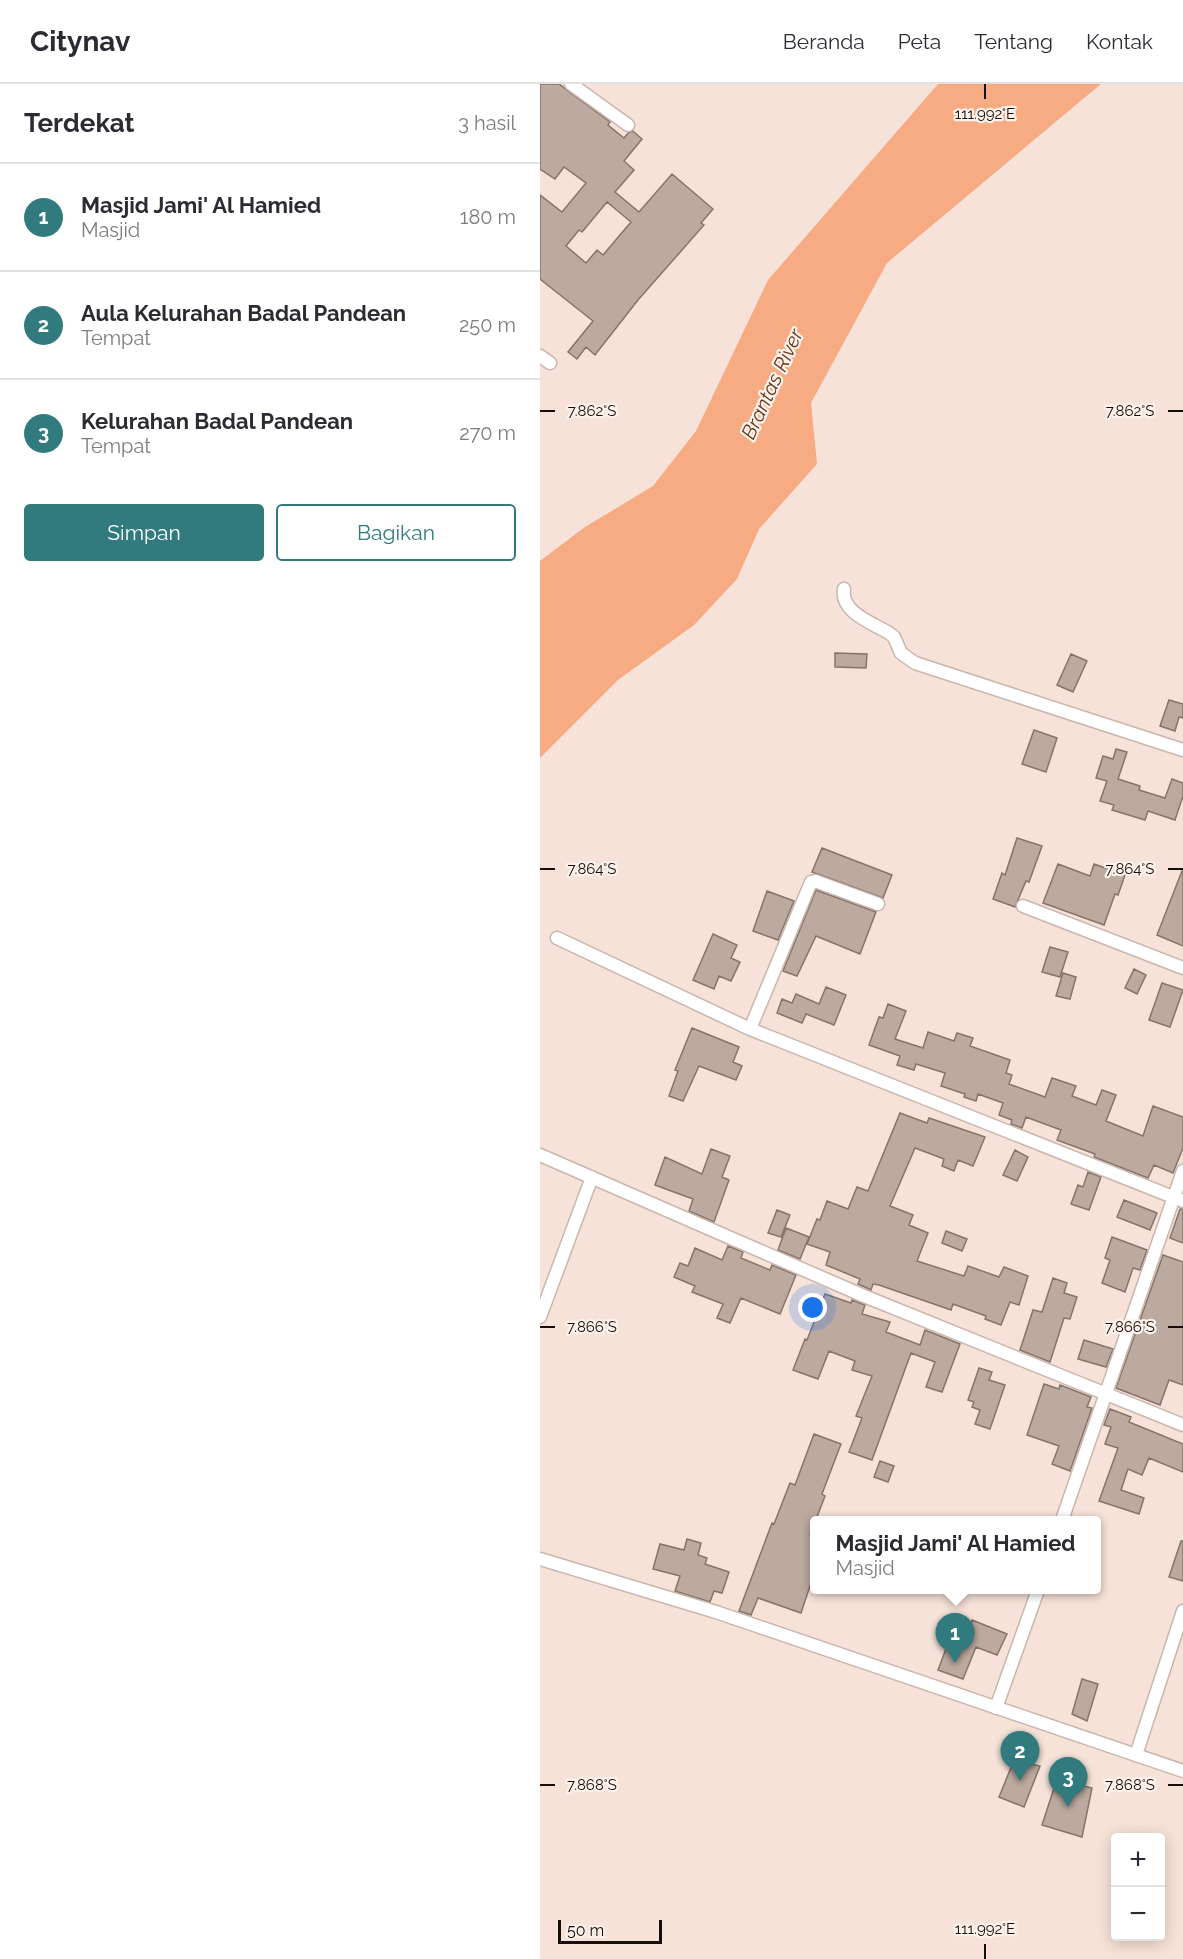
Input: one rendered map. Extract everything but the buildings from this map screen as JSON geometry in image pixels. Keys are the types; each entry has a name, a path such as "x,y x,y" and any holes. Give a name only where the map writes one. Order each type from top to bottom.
{"street":[{"path":"571,84 628,125"},
{"path":"844,590 843,600 848,608 894,637 898,649 915,663 1183,750"},
{"path":"750,1029 811,882 815,881 878,904"},
{"path":"1023,906 1183,968"},
{"path":"557,938 750,1029 1179,1199"},
{"path":"540,1155 864,1296 1183,1425"},
{"path":"1064,1516 1179,1199 1183,1171"},
{"path":"540,1317 592,1177"},
{"path":"540,1559 716,1612 1183,1771"},
{"path":"996,1708 1037,1594"},
{"path":"1136,1755 1183,1611"}],"water":[{"name":"Brantas River","path":"938,84 1101,84 887,263 811,403 817,464 759,529 737,579 694,625 618,680 540,758 540,561 585,527 653,486 696,431 768,280"}],"place":[{"name":"Masjid Jami' Al Hamied","path":"955,1663"},
{"name":"Aula Kelurahan Badal Pandean","path":"1020,1781"},
{"name":"Kelurahan Badal Pandean","path":"1068,1807"}]}
